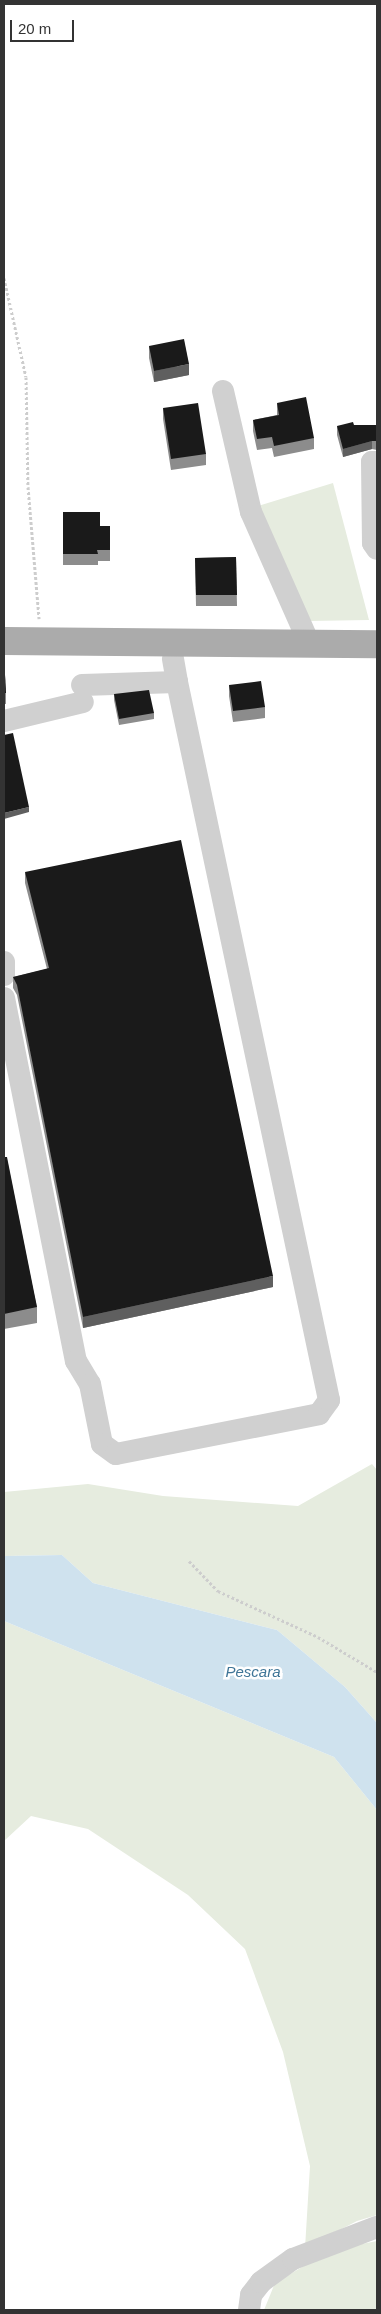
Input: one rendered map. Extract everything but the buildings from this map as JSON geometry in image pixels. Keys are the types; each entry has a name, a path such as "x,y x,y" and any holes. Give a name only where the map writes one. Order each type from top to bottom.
{"main road":[{"path":"6,641 40,642 81,669"},
{"path":"6,641 36,659 81,669 175,670 220,642"},
{"path":"81,669 148,643 377,644"}],"lane":[{"path":"223,392 251,512 309,643"},
{"path":"377,462 372,462 373,543 377,549"},
{"path":"4,721 81,669"},
{"path":"4,998 76,1361 90,1384 102,1444 116,1454 319,1414 330,1400 175,670"},
{"path":"4,962 4,975"},
{"path":"249,2310 251,2295 261,2282 293,2259 377,2227"}],"path":[{"path":"4,278 26,376 28,487 40,642"},
{"path":"189,1561 218,1591 318,1637 377,1672"}],"shaded area":[{"path":"333,483 369,620 309,621 258,506"},
{"path":"372,1464 377,1470 377,1723 345,1687 277,1630 93,1583 62,1555 4,1556 4,1492 88,1484 163,1496 298,1506"},
{"path":"4,1621 334,1757 377,1810 377,2215 357,2221 305,2248 310,2166 283,2052 245,1949 188,1895 88,1829 31,1816 4,1841"},
{"path":"377,2241 377,2310 264,2310 275,2283 331,2250"}],"water":[{"name":"Pescara","path":"62,1555 93,1583 277,1630 345,1687 377,1723 377,1810 334,1757 4,1621 4,1556"}]}
